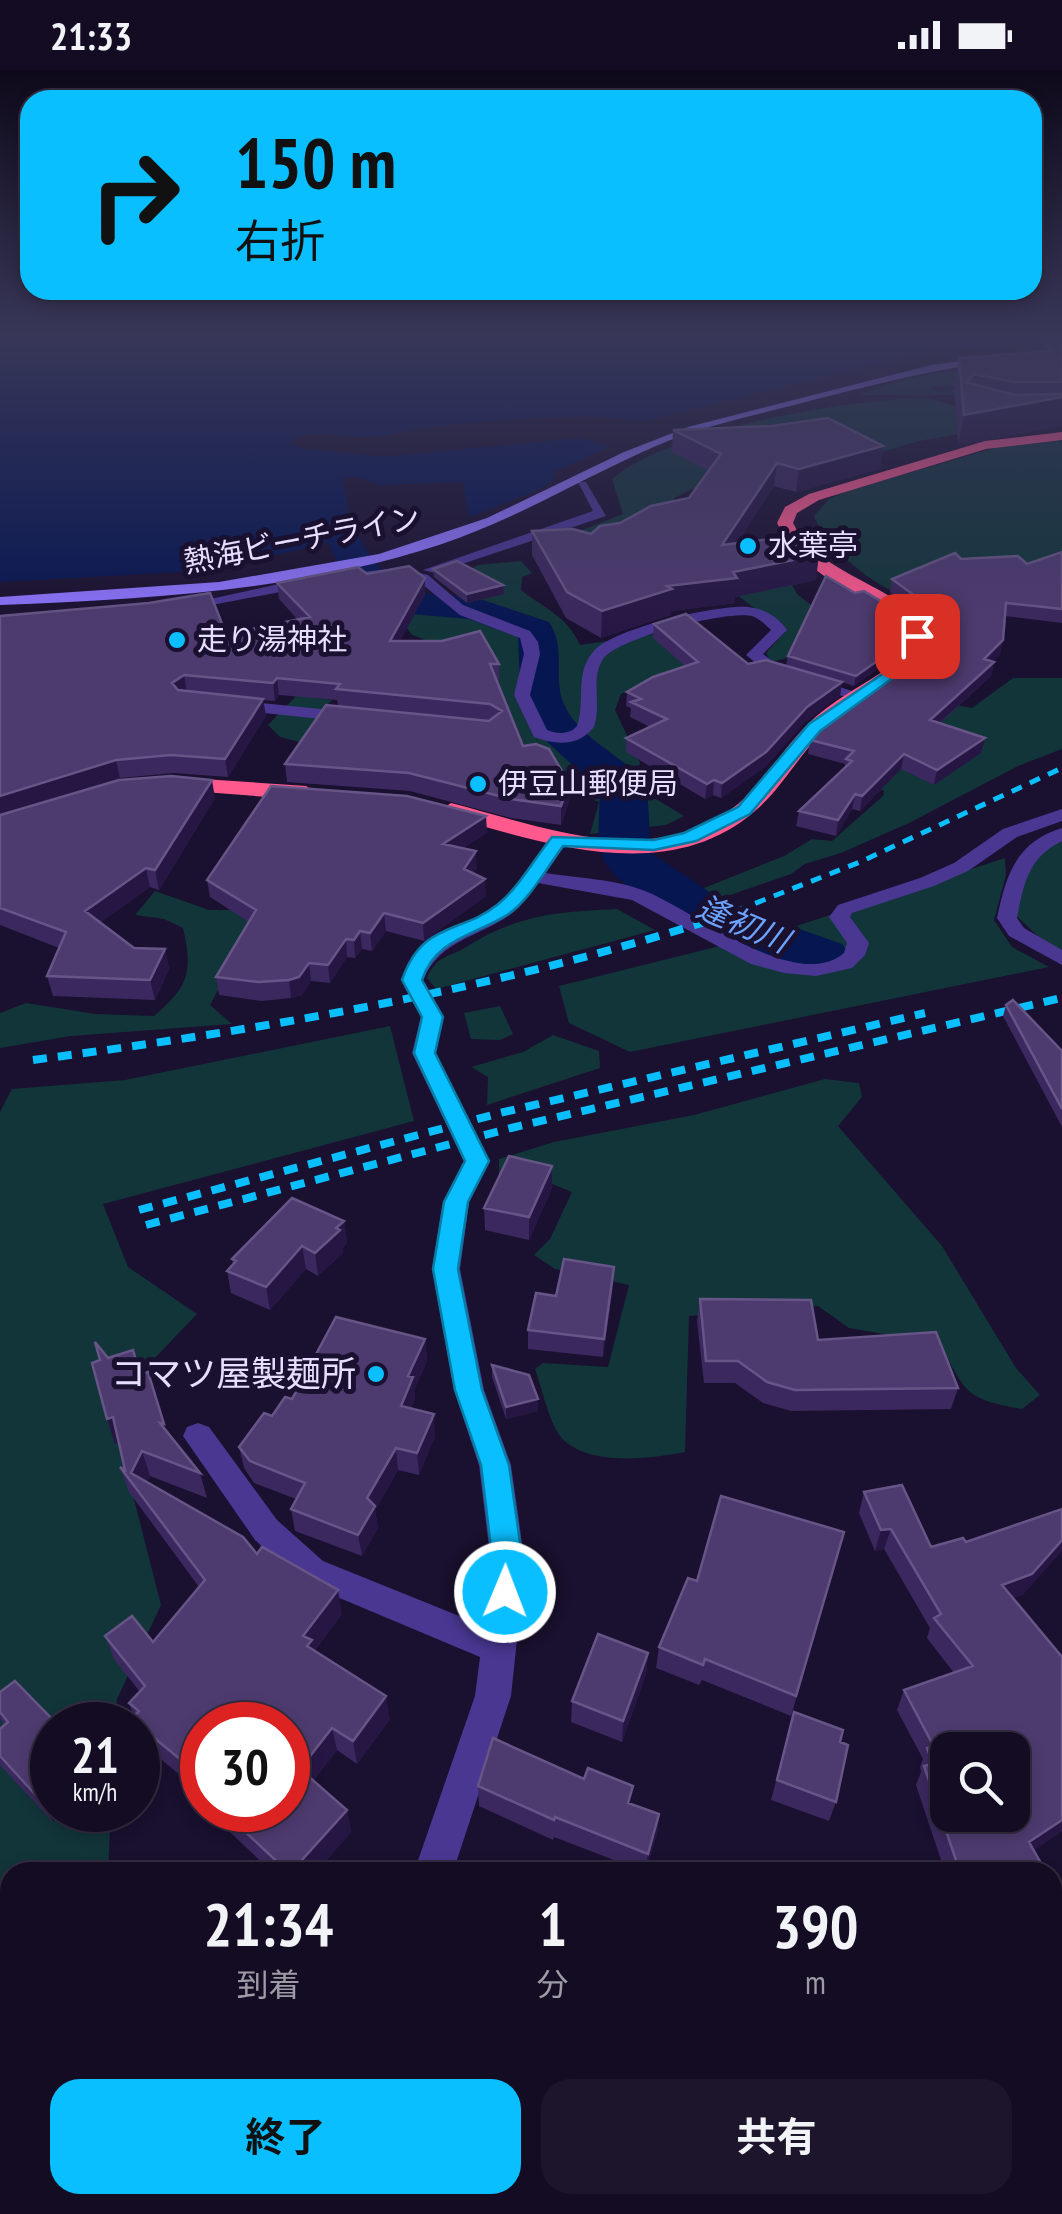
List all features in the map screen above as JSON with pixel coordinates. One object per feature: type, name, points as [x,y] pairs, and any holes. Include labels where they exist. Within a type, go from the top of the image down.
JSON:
[{"type":"highway","points":[[429,805],[567,843],[654,845],[703,832],[744,810],[814,728],[918,653],[914,625],[896,606],[834,575],[794,539],[785,517],[814,498],[985,446],[1062,436]]},
{"type":"highway","points":[[148,785],[334,795]]},
{"type":"street","name":"熱海ビーチライン","points":[[0,602],[191,592],[381,556],[469,530],[660,440],[689,432]]},
{"type":"street","points":[[167,609],[359,574],[416,575],[601,513],[582,485]]},
{"type":"street","points":[[416,575],[461,610],[529,636],[535,653],[522,695],[540,733],[547,736],[568,738],[582,732],[590,710],[590,669],[604,648],[732,612],[756,613],[776,625],[778,630],[754,655],[766,667],[858,696]]},
{"type":"street","points":[[0,618],[19,618]]},
{"type":"street","points":[[204,703],[362,718]]},
{"type":"street","points":[[530,876],[638,895],[769,963],[816,970],[848,962],[856,956],[858,943],[839,916],[845,910],[927,882],[961,867],[1010,833],[1062,815]]},
{"type":"street","points":[[1062,834],[1043,842],[1019,862],[1008,918],[1016,932],[1062,959]]},
{"type":"street","points":[[437,1862],[484,1728],[508,1564],[495,1465],[469,1390],[446,1269],[456,1202],[477,1161],[424,1053],[432,1017],[412,980],[418,960],[450,934],[504,909],[530,876],[567,843]]},
{"type":"street","points":[[198,1436],[266,1530],[312,1571],[498,1648]]},
{"type":"green space","points":[[714,432],[970,432],[875,454],[732,470],[674,498],[674,508],[624,546],[545,545],[623,514],[612,479],[675,445]]},
{"type":"green space","points":[[1062,441],[1062,562],[897,593],[848,561],[827,539],[814,516],[829,499],[847,491],[1012,443]]},
{"type":"green space","points":[[521,561],[532,573],[522,577],[521,590],[562,620],[580,645],[691,629],[722,656],[621,694],[615,710],[640,763],[633,785],[684,816],[666,825],[590,834],[599,802],[571,792],[561,777],[517,763],[437,644],[412,635],[402,622],[411,599],[541,640],[493,616],[462,591],[443,585],[478,565]]},
{"type":"green space","points":[[791,583],[797,594],[816,609],[800,655],[771,662],[766,653],[785,632],[736,594]]},
{"type":"green space","points":[[1013,678],[1062,678],[1062,749],[1018,766],[909,823],[805,864],[791,874],[704,904],[687,898],[687,892],[784,856],[812,839],[832,841],[883,796],[884,791],[867,783],[937,702],[972,708]]},
{"type":"green space","points":[[297,695],[332,700],[322,710],[311,745],[280,737],[268,725]]},
{"type":"green space","points":[[1062,841],[1062,958],[1013,913],[1018,891],[1034,861]]},
{"type":"green space","points":[[1005,858],[1006,875],[994,920],[1012,947],[1049,967],[630,1052],[569,1023],[559,986],[784,930]]},
{"type":"green space","points":[[155,891],[209,910],[254,910],[275,918],[232,964],[210,1005],[232,1024],[71,1036],[0,1048],[0,1013],[26,1003],[95,1014],[154,1016],[175,996],[187,967],[183,928],[164,919],[135,915]]},
{"type":"green space","points":[[617,909],[655,930],[436,989],[427,978],[439,961],[505,927],[558,914]]},
{"type":"green space","points":[[500,1006],[513,1034],[500,1040],[471,1039],[464,1013]]},
{"type":"green space","points":[[390,1026],[414,1121],[103,1204],[128,1267],[197,1314],[110,1405],[161,1605],[117,1702],[30,1702],[30,1832],[110,1832],[108,1862],[0,1862],[0,1112],[12,1089],[125,1080]]},
{"type":"green space","points":[[553,1035],[599,1051],[600,1068],[487,1105],[488,1077],[471,1067],[523,1052]]},
{"type":"green space","points":[[825,1079],[859,1083],[862,1097],[838,1126],[942,1246],[1016,1368],[1040,1395],[1022,1409],[989,1402],[962,1383],[940,1344],[849,1328],[818,1306],[689,1316],[685,1452],[614,1458],[579,1450],[565,1441],[552,1421],[535,1369],[543,1363],[608,1367],[629,1285],[555,1269],[534,1255],[550,1239],[572,1192],[525,1173],[499,1178],[499,1159],[554,1142],[694,1115]]},
{"type":"shaded area","points":[[0,432],[402,432],[372,437],[305,435],[290,444],[382,457],[578,438],[612,446],[554,472],[554,480],[536,491],[469,517],[463,482],[380,485],[357,477],[343,479],[352,537],[251,561],[180,572],[0,582]]},
{"type":"building","points":[[677,432],[856,432],[883,446],[799,469],[777,463],[722,545],[802,535],[818,548],[819,555],[733,572],[737,578],[667,586],[672,589],[602,611],[567,592],[532,531],[573,529],[591,534],[600,526],[620,523],[651,506],[689,498],[721,454]]},
{"type":"building","points":[[1062,552],[1062,609],[1006,603],[1003,640],[984,659],[994,662],[930,720],[985,738],[937,770],[904,754],[862,796],[855,794],[838,820],[799,811],[852,761],[846,759],[854,751],[810,740],[827,720],[933,639],[928,615],[915,596],[892,579],[955,553],[961,559],[1018,556],[1027,564]]},
{"type":"building","points":[[457,561],[503,585],[467,594],[433,569]]},
{"type":"building","points":[[409,566],[425,578],[390,641],[442,641],[480,631],[499,664],[490,664],[523,746],[536,744],[549,749],[569,783],[561,806],[511,799],[409,773],[285,764],[326,705],[489,721],[502,711],[490,704],[336,689],[340,684],[277,678],[273,683],[184,675],[172,683],[178,690],[263,699],[225,759],[171,755],[116,760],[0,796],[0,616],[149,603],[210,593],[226,634],[310,617],[277,583],[358,567],[367,574]]},
{"type":"building","points":[[826,576],[855,593],[864,591],[892,608],[905,628],[907,640],[856,676],[788,656]]},
{"type":"building","points":[[686,614],[748,664],[766,660],[842,682],[807,707],[766,752],[722,783],[714,780],[707,784],[626,738],[667,719],[631,702],[641,699],[627,692],[653,677],[698,662],[654,624]]},
{"type":"building","points":[[171,776],[212,780],[155,870],[146,868],[85,911],[134,948],[165,949],[150,980],[47,976],[66,932],[0,908],[0,815],[119,780]]},
{"type":"building","points":[[271,786],[407,796],[486,816],[443,844],[476,851],[464,869],[485,879],[423,923],[384,913],[370,933],[360,931],[354,940],[346,939],[328,965],[309,963],[299,977],[259,982],[216,977],[256,910],[207,880]]},
{"type":"building","points":[[1013,1000],[1062,1051],[1062,1109],[1006,1005]]},
{"type":"building","points":[[509,1156],[552,1166],[529,1217],[484,1208]]},
{"type":"building","points":[[292,1198],[344,1221],[336,1228],[340,1230],[315,1253],[302,1246],[266,1287],[227,1271],[236,1261],[232,1259]]},
{"type":"building","points":[[564,1259],[614,1267],[604,1339],[528,1330],[536,1293],[556,1296]]},
{"type":"building","points":[[700,1299],[811,1300],[818,1340],[936,1332],[958,1388],[795,1390],[767,1382],[738,1361],[706,1361]]},
{"type":"building","points":[[336,1317],[425,1339],[408,1376],[413,1377],[401,1406],[434,1414],[417,1453],[396,1448],[367,1498],[375,1506],[358,1535],[291,1509],[305,1483],[250,1461],[239,1447],[264,1413],[272,1416],[285,1397],[292,1399]]},
{"type":"building","points":[[95,1342],[108,1358],[133,1350],[140,1375],[148,1372],[164,1424],[160,1423],[200,1473],[142,1451],[131,1473],[243,1537],[257,1554],[262,1547],[338,1590],[303,1636],[312,1640],[307,1646],[386,1696],[353,1741],[332,1728],[310,1756],[310,1702],[180,1702],[180,1759],[160,1743],[160,1702],[130,1702],[145,1686],[105,1636],[132,1616],[153,1642],[205,1580],[120,1467],[125,1470],[113,1417],[107,1419],[92,1363],[100,1360]]},
{"type":"building","points":[[492,1365],[529,1375],[538,1399],[506,1407]]},
{"type":"building","points":[[902,1485],[931,1547],[963,1538],[966,1542],[1062,1509],[1062,1540],[1032,1574],[1002,1585],[1062,1657],[1062,1820],[1029,1842],[1040,1862],[957,1862],[946,1832],[1030,1832],[1030,1732],[930,1732],[930,1739],[904,1690],[973,1666],[934,1618],[941,1614],[891,1529],[881,1530],[864,1492]]},
{"type":"building","points":[[721,1496],[844,1532],[796,1696],[705,1659],[703,1665],[659,1647],[688,1578],[697,1581]]},
{"type":"building","points":[[598,1634],[648,1653],[623,1721],[572,1701]]},
{"type":"building","points":[[15,1681],[36,1702],[30,1702],[30,1789],[0,1756],[0,1729],[8,1722],[0,1712],[0,1692]]},
{"type":"building","points":[[794,1712],[843,1730],[840,1742],[848,1745],[836,1802],[777,1780]]},
{"type":"building","points":[[493,1738],[584,1779],[588,1768],[633,1786],[628,1803],[659,1814],[648,1854],[555,1817],[554,1820],[478,1786]]},
{"type":"building","points":[[310,1778],[347,1810],[300,1862],[277,1862],[245,1832],[310,1832]]},
{"type":"waterway","name":"逢初川","points":[[344,539],[350,554],[390,603],[474,608],[535,630],[542,705],[560,731],[623,786],[626,855],[632,863],[707,914],[822,956]]},
{"type":"railway","points":[[724,916],[860,862],[1062,768]]},
{"type":"railway","points":[[33,1060],[209,1035],[383,1004],[555,965],[724,916]]},
{"type":"railway","points":[[718,918],[724,916]]},
{"type":"railway","points":[[146,1225],[511,1128],[1061,998]]},
{"type":"railway","points":[[139,1210],[500,1113],[925,1013]]},
{"type":"place","name":"水葉亭","points":[[748,546]]},
{"type":"place","name":"走り湯神社","points":[[177,640]]},
{"type":"place","name":"伊豆山郵便局","points":[[478,784]]},
{"type":"place","name":"コマツ屋製麺所","points":[[376,1374]]},
{"type":"route","points":[[505,1592],[508,1564],[495,1465],[469,1390],[446,1269],[456,1202],[477,1161],[424,1053],[432,1017],[412,980],[418,960],[450,934],[504,909],[558,841],[654,845],[690,837],[744,810],[814,728],[908,664],[918,653],[917,636]]}]
